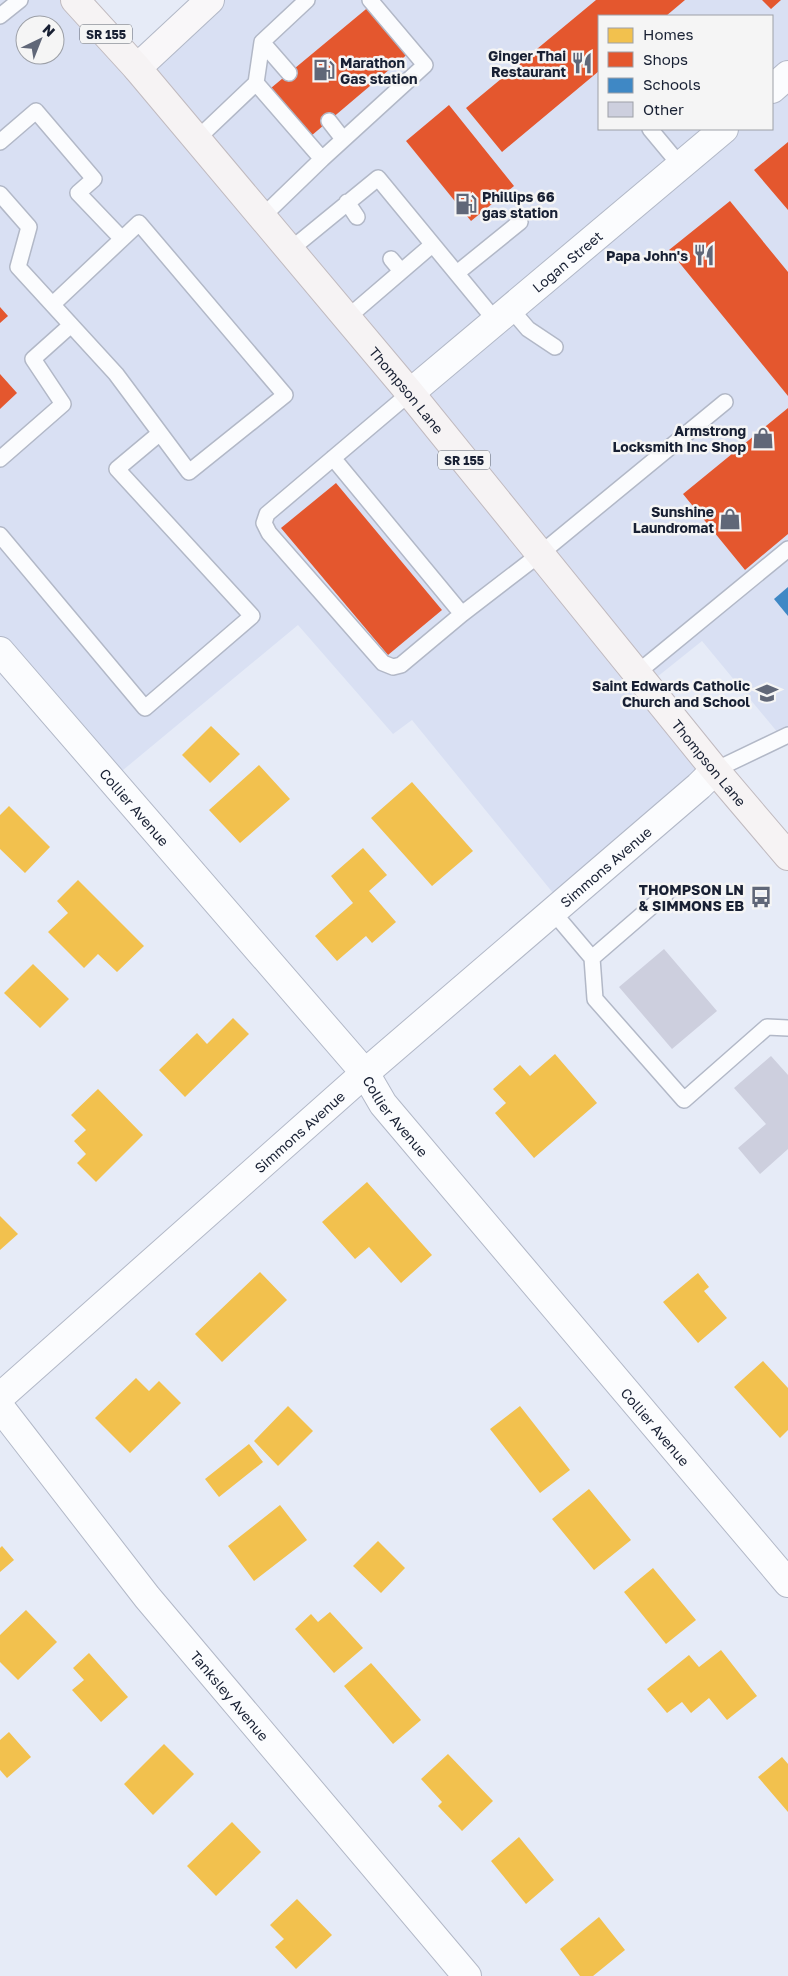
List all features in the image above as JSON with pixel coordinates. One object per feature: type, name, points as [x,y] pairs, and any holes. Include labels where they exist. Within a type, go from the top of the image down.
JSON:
[{"type":"main road","name":"Thompson Lane","points":[[74,0],[137,68],[410,393],[715,770],[788,856]]},
{"type":"main road","points":[[137,68],[210,0]]},
{"type":"street","points":[[773,87],[788,75]]},
{"type":"street","name":"Logan Street","points":[[410,393],[723,130]]},
{"type":"street","name":"Collier Avenue","points":[[0,651],[365,1074],[383,1104],[788,1583]]},
{"type":"street","name":"Simmons Avenue","points":[[0,1397],[365,1074],[699,786],[715,770]]},
{"type":"street","name":"Tanksley Avenue","points":[[0,1407],[147,1597],[467,1976]]},
{"type":"lane","points":[[0,16],[20,0]]},
{"type":"lane","points":[[197,140],[256,83],[262,42],[307,0]]},
{"type":"lane","points":[[262,217],[343,139],[425,65],[370,0]]},
{"type":"lane","points":[[262,42],[289,73]]},
{"type":"lane","points":[[256,83],[322,159]]},
{"type":"lane","points":[[0,142],[36,111],[94,179],[78,194],[122,240]]},
{"type":"lane","points":[[329,121],[343,139]]},
{"type":"lane","points":[[651,130],[680,165]]},
{"type":"lane","points":[[290,250],[378,178],[457,273],[502,314],[555,347]]},
{"type":"lane","points":[[0,194],[29,227],[18,267],[116,374],[189,472],[285,395],[140,223],[53,304]]},
{"type":"lane","points":[[347,202],[357,217]]},
{"type":"lane","points":[[457,273],[520,222]]},
{"type":"lane","points":[[347,318],[432,245]]},
{"type":"lane","points":[[391,259],[401,271]]},
{"type":"lane","points":[[0,459],[63,404],[33,360],[71,325]]},
{"type":"lane","points":[[410,393],[267,514],[264,523],[269,533],[383,663],[393,667],[401,665],[725,402]]},
{"type":"lane","points":[[0,534],[144,708],[252,616],[117,469],[160,433]]},
{"type":"lane","points":[[333,458],[462,614]]},
{"type":"lane","points":[[636,673],[788,549]]},
{"type":"lane","points":[[715,770],[788,735]]},
{"type":"lane","points":[[592,958],[666,894]]},
{"type":"lane","points":[[553,912],[592,958],[595,998],[684,1100],[767,1027],[788,1028]]},
{"type":"shaded area","points":[[0,0],[75,0],[137,68],[210,0],[788,0],[788,745],[702,641],[647,685],[715,770],[562,904],[412,720],[393,734],[298,625],[111,780],[0,651]]},
{"type":"building: Homes","points":[[211,726],[240,754],[210,783],[182,755]]},
{"type":"building: Homes","points":[[259,765],[290,799],[240,843],[209,810]]},
{"type":"building: Homes","points":[[412,782],[473,851],[432,886],[371,818]]},
{"type":"building: Homes","points":[[9,806],[50,847],[25,873],[0,849],[0,815]]},
{"type":"building: Homes","points":[[363,848],[387,875],[369,891],[396,922],[372,943],[366,936],[337,961],[315,936],[353,903],[331,876]]},
{"type":"building: Homes","points":[[78,880],[144,946],[117,972],[98,954],[84,968],[48,932],[68,913],[57,901]]},
{"type":"building: Homes","points":[[33,964],[69,999],[40,1028],[4,993]]},
{"type":"building: Homes","points":[[233,1018],[249,1034],[185,1097],[159,1070],[197,1033],[207,1044]]},
{"type":"building: Homes","points":[[555,1054],[597,1103],[534,1158],[495,1113],[506,1103],[493,1089],[520,1065],[530,1076]]},
{"type":"building: Homes","points":[[98,1089],[143,1135],[96,1182],[77,1163],[86,1154],[74,1141],[86,1130],[71,1115]]},
{"type":"building: Homes","points":[[367,1182],[432,1255],[401,1283],[369,1247],[355,1259],[322,1222]]},
{"type":"building: Homes","points":[[0,1216],[18,1234],[0,1250]]},
{"type":"building: Homes","points":[[260,1272],[287,1300],[222,1362],[195,1334]]},
{"type":"building: Homes","points":[[698,1273],[709,1287],[704,1291],[727,1318],[698,1343],[663,1302]]},
{"type":"building: Homes","points":[[763,1361],[788,1388],[788,1430],[780,1438],[734,1387]]},
{"type":"building: Homes","points":[[136,1378],[149,1391],[159,1381],[181,1403],[130,1453],[95,1418]]},
{"type":"building: Homes","points":[[288,1406],[313,1431],[278,1466],[254,1441]]},
{"type":"building: Homes","points":[[520,1406],[570,1470],[540,1493],[490,1429]]},
{"type":"building: Homes","points":[[249,1444],[263,1462],[219,1497],[205,1479]]},
{"type":"building: Homes","points":[[589,1489],[631,1540],[594,1570],[552,1519]]},
{"type":"building: Homes","points":[[280,1505],[307,1540],[254,1581],[228,1546]]},
{"type":"building: Homes","points":[[378,1541],[405,1568],[381,1593],[353,1566]]},
{"type":"building: Homes","points":[[2,1546],[14,1560],[0,1572],[0,1548]]},
{"type":"building: Homes","points":[[653,1568],[696,1620],[666,1644],[624,1592]]},
{"type":"building: Homes","points":[[26,1610],[57,1642],[18,1680],[0,1662],[0,1635]]},
{"type":"building: Homes","points":[[330,1612],[363,1648],[334,1673],[295,1629],[311,1614],[318,1622]]},
{"type":"building: Homes","points":[[721,1650],[757,1696],[727,1720],[709,1698],[691,1713],[682,1702],[667,1713],[647,1689],[689,1655],[699,1667]]},
{"type":"building: Homes","points":[[89,1653],[128,1697],[101,1722],[72,1690],[84,1680],[73,1668]]},
{"type":"building: Homes","points":[[371,1663],[421,1720],[393,1744],[344,1686]]},
{"type":"building: Homes","points":[[9,1732],[31,1757],[7,1778],[0,1770],[0,1740]]},
{"type":"building: Homes","points":[[164,1744],[194,1774],[153,1815],[124,1784]]},
{"type":"building: Homes","points":[[448,1754],[493,1801],[462,1831],[438,1806],[442,1802],[421,1779]]},
{"type":"building: Homes","points":[[782,1757],[788,1764],[788,1812],[758,1777]]},
{"type":"building: Homes","points":[[232,1822],[261,1852],[216,1896],[187,1866]]},
{"type":"building: Homes","points":[[519,1837],[554,1880],[526,1904],[491,1861]]},
{"type":"building: Homes","points":[[297,1899],[332,1935],[296,1969],[275,1947],[284,1939],[270,1925]]},
{"type":"building: Homes","points":[[599,1917],[625,1950],[593,1976],[580,1976],[560,1949]]},
{"type":"building: Shops","points":[[596,0],[685,0],[667,15],[598,15],[598,72],[502,152],[466,108]]},
{"type":"building: Shops","points":[[762,0],[781,0],[771,9]]},
{"type":"building: Shops","points":[[371,5],[410,52],[311,136],[271,88]]},
{"type":"building: Shops","points":[[449,105],[514,186],[471,221],[406,141]]},
{"type":"building: Shops","points":[[788,142],[788,210],[754,170]]},
{"type":"building: Shops","points":[[730,201],[788,272],[788,396],[669,250]]},
{"type":"building: Shops","points":[[0,307],[8,316],[0,323]]},
{"type":"building: Shops","points":[[0,374],[17,393],[0,409]]},
{"type":"building: Shops","points":[[788,408],[788,534],[745,570],[683,494]]},
{"type":"building: Shops","points":[[336,483],[442,610],[388,655],[281,528]]},
{"type":"building: Schools","points":[[788,587],[788,616],[774,599]]},
{"type":"building: Other","points":[[664,949],[717,1011],[672,1049],[619,987]]},
{"type":"building: Other","points":[[771,1056],[788,1075],[788,1149],[760,1174],[738,1148],[766,1124],[734,1088]]},
{"type":"place","name":"Ginger Thai Restaurant","points":[[582,63]]},
{"type":"place","name":"Marathon Gas station","points":[[324,70]]},
{"type":"place","name":"Phillips 66 gas station","points":[[466,204]]},
{"type":"place","name":"Papa John's","points":[[704,255]]},
{"type":"place","name":"Armstrong Locksmith Inc Shop","points":[[763,438]]},
{"type":"place","name":"Sunshine Laundromat","points":[[730,519]]},
{"type":"place","name":"Saint Edwards Catholic Church and School","points":[[767,693]]},
{"type":"place","name":"THOMPSON LN & SIMMONS EB","points":[[761,897]]}]
